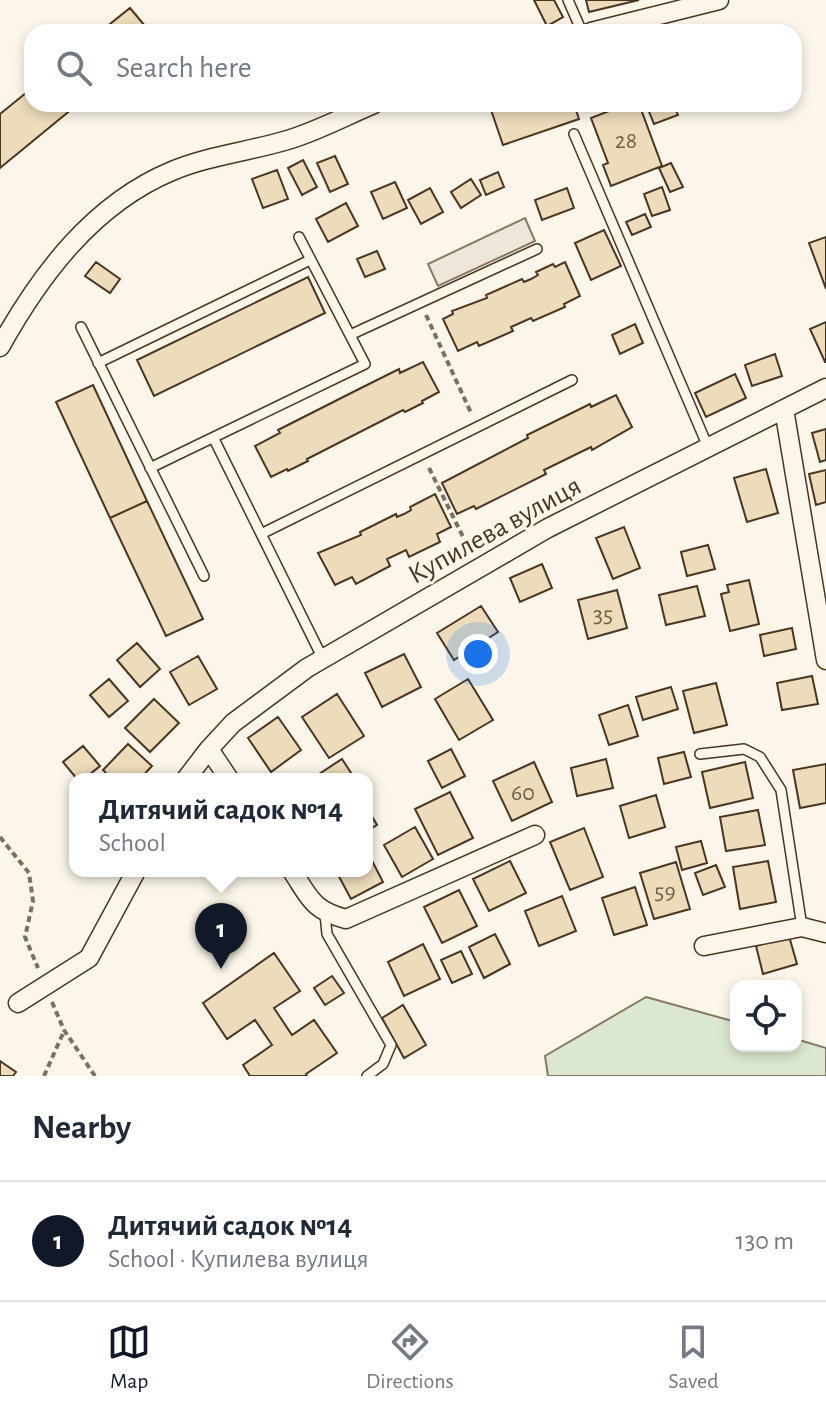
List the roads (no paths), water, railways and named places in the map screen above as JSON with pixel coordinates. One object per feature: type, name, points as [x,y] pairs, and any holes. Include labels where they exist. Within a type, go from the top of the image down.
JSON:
[{"type":"street","points":[[623,24],[719,0]]},
{"type":"street","points":[[0,347],[53,263],[87,228],[127,197],[168,172],[204,158],[286,141],[355,112]]},
{"type":"street","name":"Купилева вулиця","points":[[191,773],[233,723],[323,659],[548,528],[826,388]]},
{"type":"street","points":[[784,409],[821,612],[826,660]]},
{"type":"street","points":[[209,749],[225,773]]},
{"type":"street","points":[[296,877],[325,914],[346,919],[535,835]]},
{"type":"street","points":[[18,1003],[89,958],[133,877]]},
{"type":"street","points":[[704,946],[802,927],[826,933]]},
{"type":"lane","points":[[568,0],[578,24]]},
{"type":"lane","points":[[574,134],[708,447]]},
{"type":"lane","points":[[150,468],[365,364],[299,237]]},
{"type":"lane","points":[[350,335],[537,249]]},
{"type":"lane","points":[[98,363],[310,260]]},
{"type":"lane","points":[[81,327],[204,576]]},
{"type":"lane","points":[[261,534],[572,380]]},
{"type":"lane","points":[[214,439],[323,659]]},
{"type":"lane","points":[[700,754],[744,749],[760,757],[781,790],[802,927]]},
{"type":"lane","points":[[325,914],[327,934],[391,1045],[383,1064],[367,1076]]},
{"type":"place","name":"Дитячий садок №14","points":[[221,969]]}]
